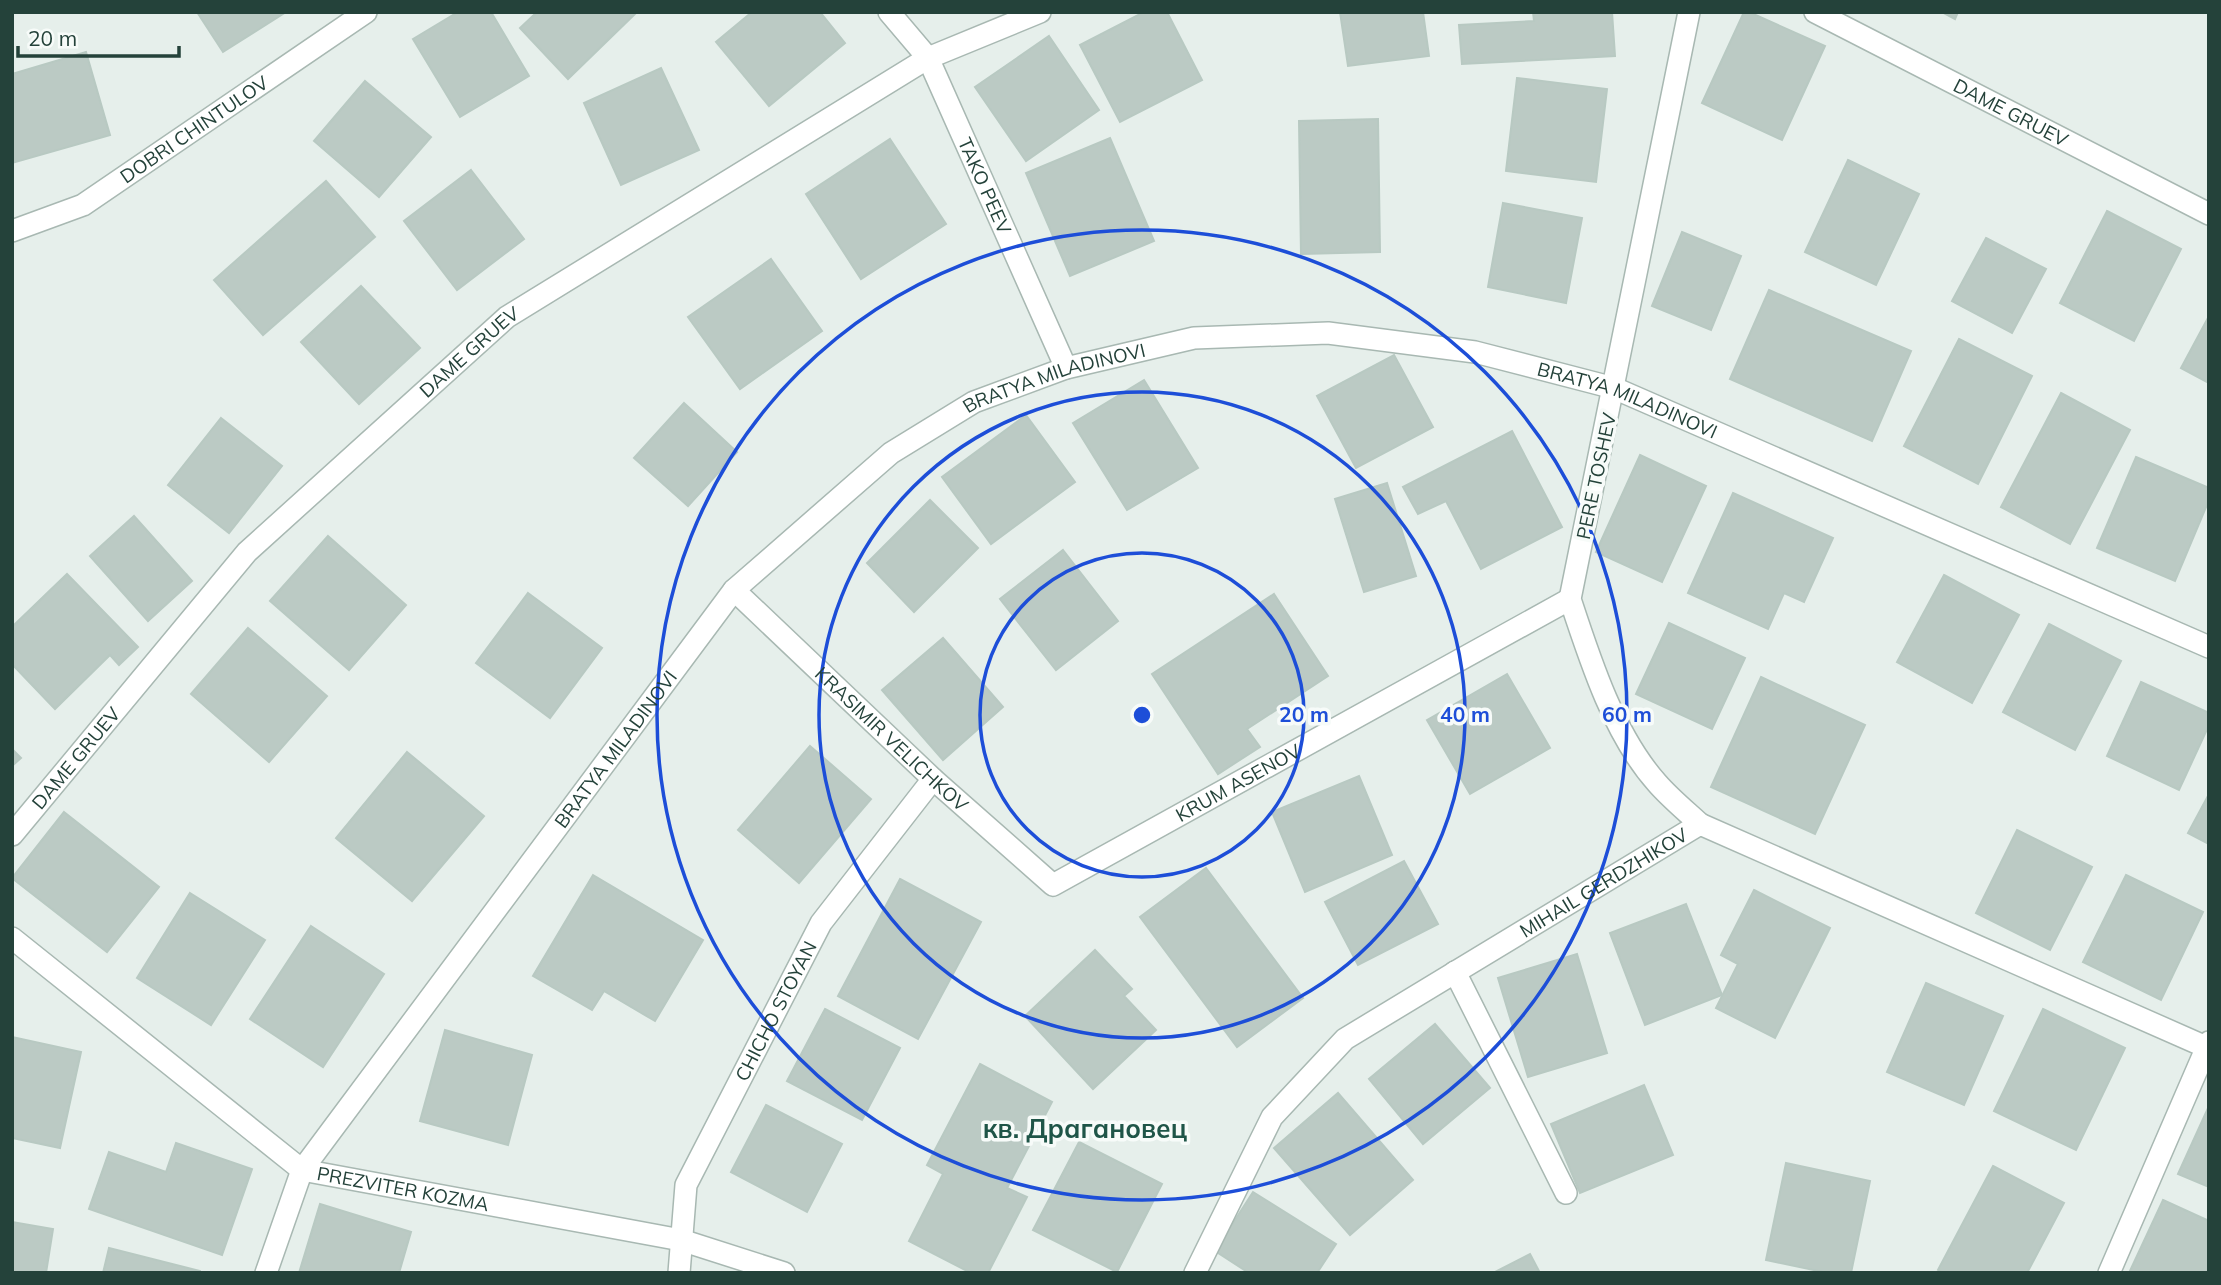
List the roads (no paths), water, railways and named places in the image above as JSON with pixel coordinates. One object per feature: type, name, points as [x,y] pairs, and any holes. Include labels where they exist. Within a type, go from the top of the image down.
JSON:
[{"type":"street","name":"DOBRI CHINTULOV","points":[[12,231],[83,205],[366,12]]},
{"type":"street","name":"TAKO PEEV","points":[[889,12],[928,58],[1066,368]]},
{"type":"street","name":"DAME GRUEV","points":[[12,835],[247,552],[507,317],[928,58],[1040,12]]},
{"type":"street","name":"PERE TOSHEV","points":[[1570,599],[1689,12]]},
{"type":"street","name":"DAME GRUEV","points":[[1815,12],[2209,214]]},
{"type":"street","name":"BRATYA MILADINOVI","points":[[267,1273],[302,1170],[734,590],[891,453],[974,402],[1066,368],[1194,338],[1328,333],[1475,352],[1614,388],[2209,647]]},
{"type":"street","name":"KRASIMIR VELICHKOV","points":[[734,590],[933,779],[1053,885]]},
{"type":"street","points":[[1570,599],[1592,664],[1622,731],[1656,782],[1700,824]]},
{"type":"street","name":"KRUM ASENOV","points":[[1053,885],[1570,599]]},
{"type":"street","name":"CHICHO STOYAN","points":[[679,1273],[686,1185],[821,923],[933,779]]},
{"type":"street","name":"MIHAIL GERDZHIKOV","points":[[1195,1273],[1272,1117],[1345,1039],[1700,824],[2207,1044]]},
{"type":"street","name":"PREZVITER KOZMA","points":[[12,938],[302,1170],[681,1240],[784,1273]]},
{"type":"street","points":[[1455,972],[1566,1193]]},
{"type":"street","points":[[2109,1273],[2207,1044]]},
{"type":"district","name":"кв. Драгановец","points":[[1085,1129]]}]
